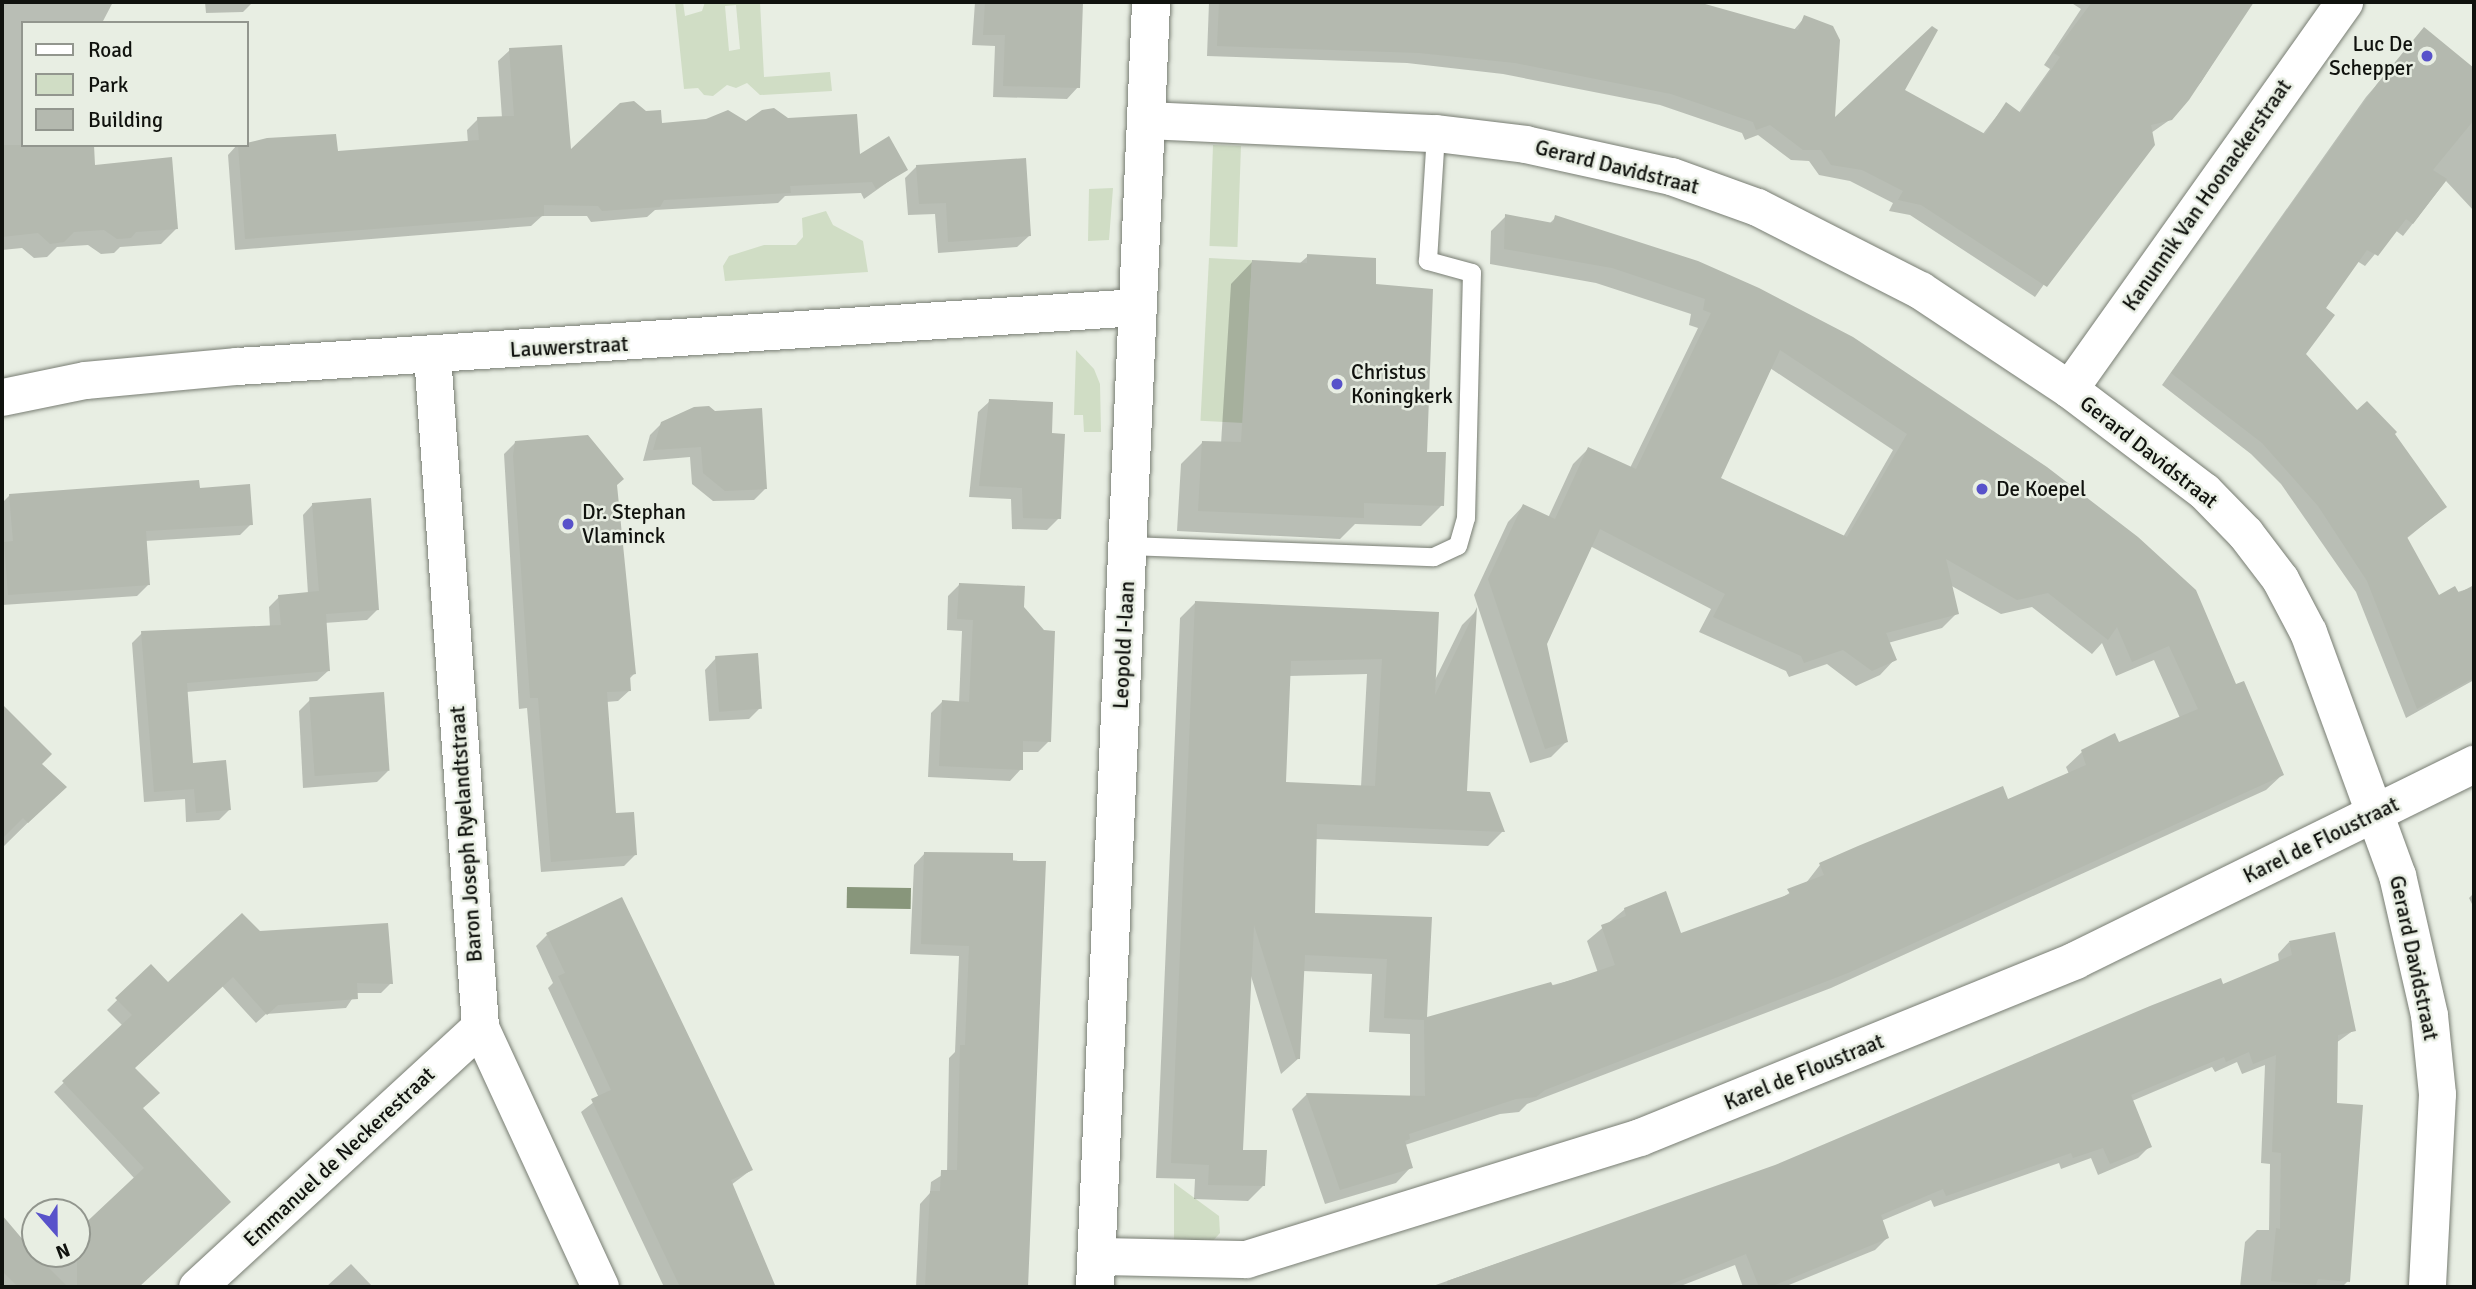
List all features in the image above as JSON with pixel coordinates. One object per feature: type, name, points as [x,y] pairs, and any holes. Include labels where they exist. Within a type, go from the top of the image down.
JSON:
[{"type":"street","name":"Leopold I-laan","points":[[1096,1272],[1151,2]]},
{"type":"street","name":"Kanunnik Van Hoonackerstraat","points":[[2069,389],[2344,2]]},
{"type":"street","name":"Gerard Davidstraat","points":[[1146,120],[1436,133],[1605,159],[1757,207],[1920,290],[2069,389],[2204,491],[2245,533],[2280,579],[2308,632],[2377,814],[2409,918],[2430,1015],[2437,1143],[2427,1287]]},
{"type":"street","name":"Lauwerstraat","points":[[2,397],[85,380],[1138,307]]},
{"type":"street","name":"Baron Joseph Ryelandtstraat","points":[[432,355],[480,1027],[600,1287]]},
{"type":"street","name":"Karel de Floustraat","points":[[1096,1272],[1246,1259],[1640,1137],[2076,960],[2474,764]]},
{"type":"street","name":"Emmanuel de Neckerestraat","points":[[197,1287],[480,1027]]},
{"type":"lane","points":[[1128,546],[1434,557],[1458,546],[1465,519],[1472,273],[1428,261],[1436,133]]},
{"type":"green space","points":[[675,2],[683,2],[685,16],[702,11],[705,2],[760,2],[764,77],[830,72],[832,91],[760,95],[747,83],[736,88],[727,85],[713,96],[704,95],[698,88],[684,89]],"holes":[[[736,5],[740,49],[729,51],[725,6]]]},
{"type":"green space","points":[[1213,145],[1241,146],[1237,247],[1209,246]]},
{"type":"green space","points":[[1113,188],[1109,240],[1088,241],[1089,189]]},
{"type":"green space","points":[[826,211],[833,225],[863,241],[868,272],[725,281],[723,266],[729,256],[764,245],[796,245],[803,237],[802,218]]},
{"type":"green space","points":[[1209,258],[1252,260],[1243,423],[1200,421]]},
{"type":"green space","points":[[1076,350],[1094,369],[1100,384],[1101,432],[1084,432],[1083,415],[1074,415]]},
{"type":"green space","points":[[1174,1183],[1219,1216],[1220,1233],[1211,1243],[1174,1242]]},
{"type":"shaded area","points":[[847,887],[911,888],[911,909],[847,908]]},
{"type":"building","points":[[985,2],[1083,2],[1080,88],[1003,86],[1005,35],[983,35]]},
{"type":"building","points":[[1219,2],[1698,2],[1798,30],[1804,15],[1833,26],[1840,40],[1835,117],[1932,26],[1938,30],[1905,90],[1985,134],[2006,102],[2021,113],[2060,57],[2054,53],[2092,2],[2254,2],[2189,100],[2172,120],[2151,125],[2155,145],[2047,287],[1921,205],[1898,200],[1903,191],[1862,170],[1831,165],[1821,150],[1803,150],[1770,125],[1756,130],[1753,122],[1671,94],[1515,63],[1419,53],[1217,46]]},
{"type":"building","points":[[2424,27],[2474,68],[2474,120],[2433,170],[2447,179],[2413,224],[2406,219],[2378,256],[2367,250],[2326,308],[2335,315],[2306,354],[2357,410],[2367,401],[2397,432],[2395,434],[2447,507],[2407,537],[2439,595],[2455,586],[2459,593],[2474,585],[2474,678],[2417,709],[2367,581],[2318,506],[2262,443],[2171,373],[2377,84]]},
{"type":"building","points":[[562,45],[571,149],[620,103],[634,101],[646,111],[661,110],[662,123],[706,119],[728,110],[746,121],[762,110],[774,108],[788,118],[857,114],[860,154],[889,136],[908,170],[876,189],[872,182],[790,186],[791,193],[664,200],[660,207],[602,211],[598,206],[544,205],[544,216],[245,239],[238,147],[248,147],[248,143],[267,138],[336,134],[338,151],[479,140],[477,117],[514,116],[509,48]]},
{"type":"building","points":[[2,145],[94,147],[95,165],[172,157],[178,229],[136,232],[131,238],[117,239],[104,230],[74,232],[64,242],[50,244],[38,233],[2,237]]},
{"type":"building","points":[[1026,158],[1031,236],[948,242],[946,203],[919,204],[916,165]]},
{"type":"building","points":[[1505,214],[1553,223],[1555,215],[1698,261],[1759,288],[1853,337],[2047,467],[2138,537],[2196,590],[2236,684],[2244,681],[2284,775],[1848,973],[1545,1090],[1536,1097],[1516,1099],[1409,1134],[1410,1139],[1405,1141],[1413,1168],[1340,1190],[1306,1093],[1425,1096],[1424,1020],[1384,1018],[1387,959],[1305,955],[1300,1059],[1296,1059],[1254,925],[1243,1150],[1267,1150],[1265,1186],[1208,1185],[1209,1165],[1171,1163],[1195,601],[1439,612],[1435,695],[1477,607],[1467,791],[1490,792],[1505,832],[1317,824],[1315,913],[1432,917],[1427,1017],[1551,982],[1553,986],[1615,965],[1601,925],[1626,916],[1624,908],[1666,891],[1681,933],[1790,894],[1787,889],[1824,875],[1819,863],[1858,846],[2003,786],[2008,799],[2086,765],[2081,750],[2115,733],[2119,742],[2198,709],[2169,646],[2132,662],[2117,627],[2108,640],[2048,593],[2017,600],[1946,559],[1959,614],[1886,633],[1897,660],[1872,671],[1843,650],[1804,663],[1801,656],[1713,617],[1725,594],[1600,529],[1547,644],[1568,742],[1545,749],[1488,579],[1523,504],[1555,519],[1588,447],[1636,469],[1711,313],[1703,310],[1705,299],[1612,268],[1504,249]],"holes":[[[1780,350],[1907,434],[1847,537],[1721,478]],[[1382,659],[1375,786],[1286,782],[1291,661]]]},
{"type":"building","name":"Christus Koningkerk","points":[[1307,254],[1376,258],[1376,284],[1433,289],[1427,452],[1446,452],[1444,506],[1364,503],[1364,518],[1198,511],[1202,441],[1241,442],[1252,260],[1307,263]]},
{"type":"building","points":[[989,399],[1053,402],[1052,433],[1065,434],[1061,519],[1023,518],[1022,488],[979,486]]},
{"type":"building","points":[[709,406],[715,411],[762,408],[767,489],[725,491],[703,473],[701,447],[653,450],[661,422],[694,407]]},
{"type":"building","points":[[588,435],[624,479],[617,485],[636,674],[630,675],[631,691],[607,692],[616,813],[634,812],[637,855],[551,862],[538,698],[530,698],[513,456],[515,441]]},
{"type":"building","points":[[199,480],[200,488],[250,484],[253,525],[146,531],[150,585],[8,595],[4,542],[13,541],[9,494]]},
{"type":"building","points":[[371,498],[379,610],[326,614],[330,671],[187,683],[193,763],[226,760],[231,810],[196,813],[194,789],[154,792],[141,631],[281,625],[278,595],[319,591],[312,503]]},
{"type":"building","points":[[959,583],[1025,586],[1024,607],[1044,630],[1055,631],[1051,742],[1023,741],[1023,770],[939,766],[942,700],[969,702],[973,620],[957,619]]},
{"type":"building","points":[[758,653],[762,709],[719,712],[715,656]]},
{"type":"building","points":[[384,692],[390,771],[315,776],[309,697]]},
{"type":"building","points":[[2,704],[52,754],[42,764],[67,787],[28,823],[23,818],[2,839]]},
{"type":"building","points":[[924,852],[1013,853],[1013,861],[1046,861],[1028,1287],[925,1287],[930,1191],[940,1191],[941,1170],[957,1170],[960,1045],[965,1045],[969,946],[921,944]]},
{"type":"building","points":[[622,897],[753,1170],[731,1180],[775,1285],[771,1287],[680,1287],[591,1099],[611,1090],[558,976],[565,973],[546,933]]},
{"type":"building","points":[[242,913],[260,931],[388,923],[393,984],[357,983],[358,999],[278,1005],[267,1015],[233,977],[135,1068],[160,1093],[143,1108],[231,1202],[139,1287],[77,1287],[77,1268],[91,1268],[91,1218],[144,1168],[62,1081],[132,1015],[115,998],[151,964],[168,982]]},
{"type":"building","points":[[2335,932],[2356,1031],[2338,1035],[2337,1103],[2363,1105],[2350,1282],[2318,1279],[2316,1285],[2271,1281],[2276,1228],[2280,1229],[2281,1153],[2272,1152],[2276,1055],[2253,1064],[2249,1052],[2226,1062],[2224,1057],[2131,1095],[2152,1147],[2110,1164],[2103,1148],[2073,1158],[2071,1153],[1946,1196],[1943,1189],[1881,1215],[1889,1238],[1770,1287],[1759,1287],[1746,1254],[1664,1287],[1448,1287],[1447,1281],[1775,1165],[2221,978],[2223,984],[2292,955],[2289,941]]},
{"type":"building","points":[[2,1215],[21,1237],[21,1268],[49,1268],[68,1287],[18,1287],[2,1271]]},
{"type":"place","name":"Luc De Schepper","points":[[2427,56]]},
{"type":"place","name":"Christus Koningkerk","points":[[1337,384]]},
{"type":"place","name":"De Koepel","points":[[1982,489]]},
{"type":"place","name":"Dr. Stephan Vlaminck","points":[[568,524]]}]
